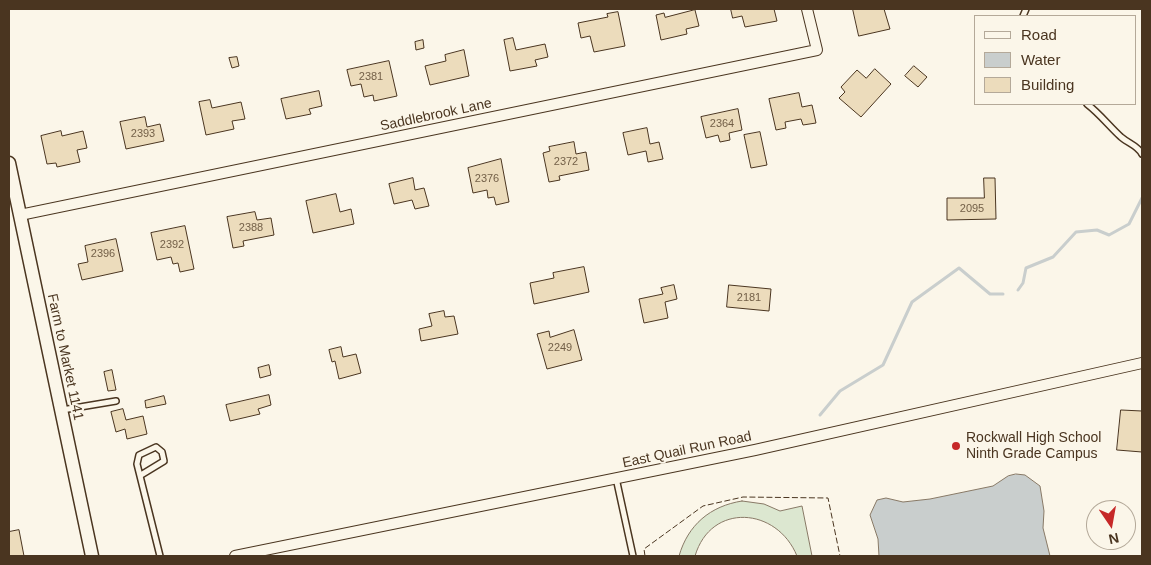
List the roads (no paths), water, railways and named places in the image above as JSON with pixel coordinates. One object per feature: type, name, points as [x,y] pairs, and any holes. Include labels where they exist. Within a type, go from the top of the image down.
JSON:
[{"type":"street","name":"Saddlebrook Lane","points":[[20,215],[816,50],[807,9]]},
{"type":"street","name":"Farm to Market 1141","points":[[9,163],[92,556]]},
{"type":"street","name":"East Quail Run Road","points":[[235,556],[819,436],[1142,363]]},
{"type":"lane","points":[[1088,105],[1106,119],[1123,139],[1137,146],[1142,154]]},
{"type":"lane","points":[[61,410],[116,402]]},
{"type":"lane","points":[[140,475],[164,461],[162,452],[156,447],[148,449],[139,455],[137,464],[143,496],[160,556]]},
{"type":"lane","points":[[616,478],[633,556]]},
{"type":"water","points":[[1016,474],[1025,475],[1040,486],[1044,511],[1043,528],[1050,556],[879,556],[878,539],[870,515],[877,500],[886,498],[903,502],[930,499],[993,486],[1008,476]]},
{"type":"waterway","points":[[1018,290],[1023,283],[1026,268],[1053,257],[1076,232],[1097,230],[1109,235],[1129,224],[1142,198]]},
{"type":"waterway","points":[[820,415],[840,391],[883,365],[912,302],[959,268],[990,294],[1003,294]]},
{"type":"place","name":"Rockwall High School Ninth Grade Campus","points":[[956,446]]}]
